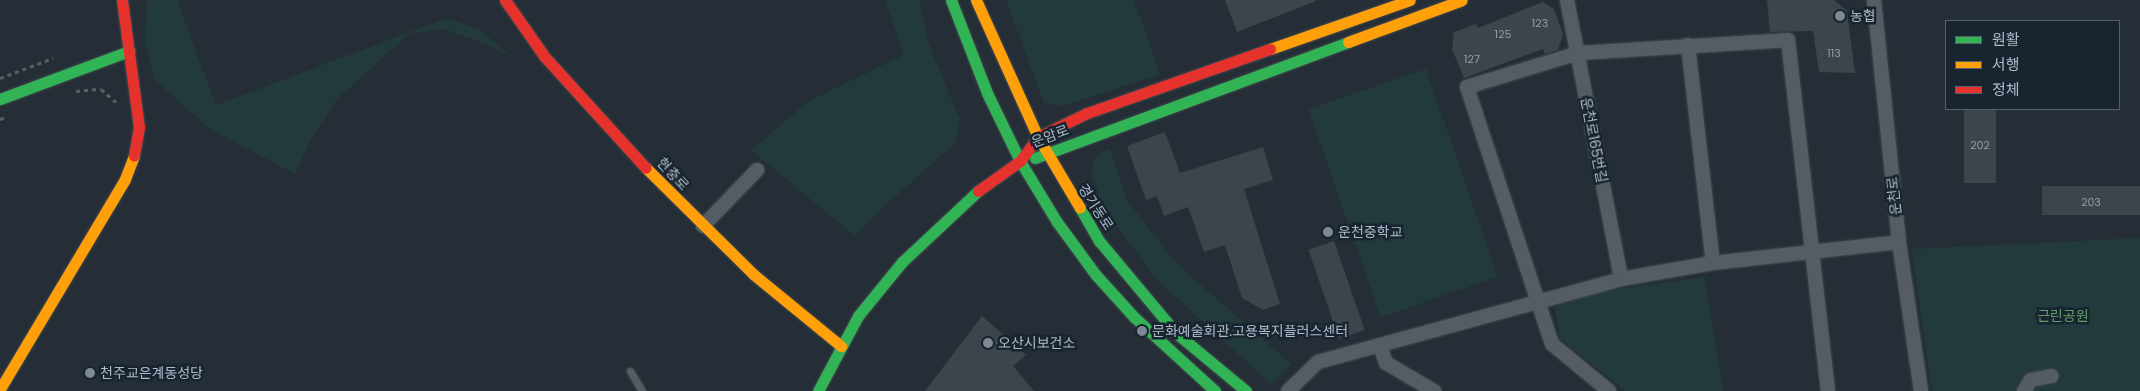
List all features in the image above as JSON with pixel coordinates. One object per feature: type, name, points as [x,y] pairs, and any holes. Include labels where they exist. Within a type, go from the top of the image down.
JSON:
[{"type":"street","points":[[0,389],[124,179],[134,154],[139,127],[122,0]]},
{"type":"street","name":"현충로","points":[[505,0],[544,56],[667,191],[753,274],[841,346]]},
{"type":"street","points":[[951,0],[987,93],[1020,161],[1057,222],[1096,275],[1134,318],[1215,391]]},
{"type":"street","name":"경기동로","points":[[976,0],[1038,137],[1100,242],[1138,290],[1176,333],[1246,391]]},
{"type":"street","name":"운암로","points":[[1020,161],[1038,137],[1087,113],[1410,0]]},
{"type":"street","name":"운암로","points":[[1020,161],[1048,156],[1087,137],[1462,0]]},
{"type":"street","name":"운천로165번길","points":[[1567,0],[1621,279]]},
{"type":"street","name":"운천로","points":[[1874,0],[1899,242],[1921,391]]},
{"type":"street","points":[[1609,391],[1552,344],[1536,301],[1467,87],[1578,53],[1788,40],[1814,252],[1828,391]]},
{"type":"street","points":[[1688,45],[1714,263]]},
{"type":"street","points":[[0,99],[129,51]]},
{"type":"street","points":[[818,391],[858,316],[902,262],[981,188],[1020,161]]},
{"type":"street","points":[[703,226],[757,170]]},
{"type":"street","points":[[1288,391],[1318,362],[1621,279],[1714,263],[1899,242]]},
{"type":"street","points":[[1380,345],[1386,363],[1434,391]]},
{"type":"street","points":[[2024,391],[2031,380],[2052,376]]},
{"type":"lane","points":[[630,372],[642,391]]},
{"type":"path","points":[[0,78],[63,55]]},
{"type":"path","points":[[70,94],[89,88],[101,89],[120,110]]},
{"type":"path","points":[[0,119],[9,116]]},
{"type":"green space","points":[[147,0],[177,0],[216,105],[447,18],[479,29],[513,58],[487,44],[444,29],[410,33],[337,99],[311,139],[295,174],[210,129],[155,80],[145,43]]},
{"type":"green space","points":[[885,0],[919,0],[929,44],[960,120],[956,142],[879,211],[855,236],[751,150],[809,101],[904,55]]},
{"type":"green space","points":[[1006,0],[1134,0],[1160,74],[1062,106],[1044,103]]},
{"type":"green space","points":[[1426,69],[1498,277],[1380,317],[1309,109]]},
{"type":"green space","points":[[1110,148],[1126,199],[1177,264],[1291,364],[1271,384],[1156,279],[1102,205],[1091,171],[1097,154]]},
{"type":"green space","name":"근린공원","points":[[2140,238],[2140,391],[1932,391],[1912,249]]},
{"type":"green space","points":[[1704,277],[1724,391],[1626,391],[1560,339],[1555,308],[1565,297]]},
{"type":"building","points":[[1225,0],[1315,0],[1316,1],[1237,32]]},
{"type":"building","points":[[1767,0],[1834,0],[1847,11],[1855,73],[1819,72],[1813,31],[1770,32]]},
{"type":"building","points":[[1543,2],[1554,9],[1563,34],[1558,50],[1545,54],[1543,49],[1464,78],[1452,49],[1454,32],[1476,24],[1478,28]]},
{"type":"building","points":[[1964,110],[1996,110],[1996,183],[1964,183]]},
{"type":"building","points":[[1165,132],[1180,173],[1263,147],[1273,180],[1244,189],[1280,304],[1263,310],[1242,298],[1225,245],[1204,252],[1188,207],[1164,216],[1157,196],[1146,200],[1127,146]]},
{"type":"building","points":[[2042,186],[2140,186],[2140,215],[2042,215]]},
{"type":"building","points":[[1334,241],[1365,330],[1339,339],[1308,250]]},
{"type":"building","name":"오산시보건소","points":[[982,316],[1026,355],[1013,366],[1034,391],[925,391]]},
{"type":"traffic: fast","points":[[951,0],[987,93],[1020,161],[1057,222],[1096,275],[1134,317],[1215,391]]},
{"type":"traffic: fast","points":[[1035,158],[1348,42]]},
{"type":"traffic: fast","points":[[0,99],[129,51]]},
{"type":"traffic: fast","points":[[818,391],[858,316],[902,262],[978,191]]},
{"type":"traffic: fast","points":[[1080,208],[1100,242],[1176,333],[1246,391]]},
{"type":"traffic: slow","points":[[976,0],[1038,137],[1080,208]]},
{"type":"traffic: slow","points":[[1270,49],[1410,0]]},
{"type":"traffic: slow","points":[[1348,42],[1462,0]]},
{"type":"traffic: slow","points":[[0,389],[125,179],[134,156]]},
{"type":"traffic: slow","points":[[646,168],[753,274],[841,346]]},
{"type":"traffic: jam","points":[[122,0],[139,127],[134,156]]},
{"type":"traffic: jam","points":[[505,0],[544,56],[646,168]]},
{"type":"traffic: jam","points":[[978,191],[1020,161],[1038,137],[1087,113],[1270,49]]},
{"type":"place","name":"농협","points":[[1840,16]]},
{"type":"place","name":"운천중학교","points":[[1328,232]]},
{"type":"place","name":"문화예술회관.고용복지플러스센터","points":[[1142,331]]},
{"type":"place","name":"오산시보건소","points":[[988,343]]},
{"type":"place","name":"천주교은계동성당","points":[[90,373]]}]
